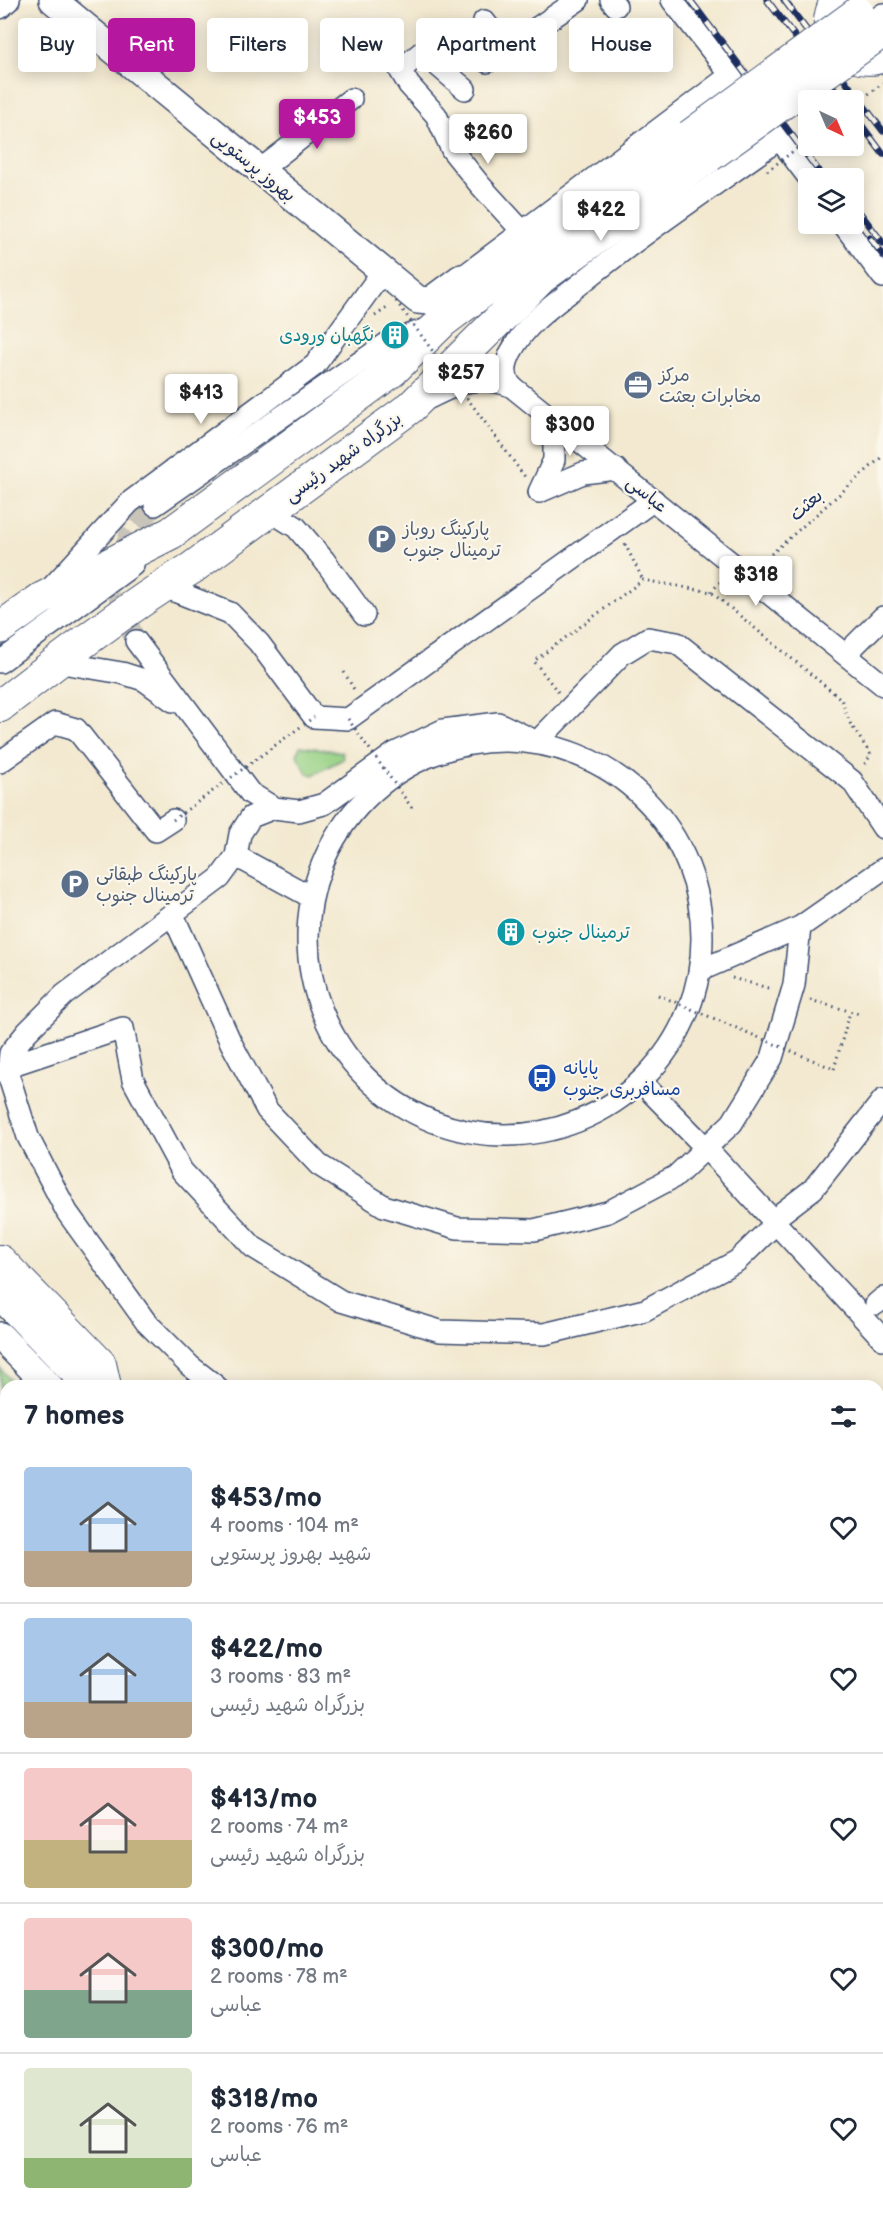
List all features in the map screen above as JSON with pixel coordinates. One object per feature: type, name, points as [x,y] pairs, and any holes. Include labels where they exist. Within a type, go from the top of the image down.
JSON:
[{"type":"highway","name":"بزرگراه شهید رئیسی","points":[[0,628],[41,599],[171,533],[392,371],[442,322],[700,146],[870,22]]},
{"type":"highway","name":"بزرگراه شهید رئیسی","points":[[0,706],[56,662],[162,586],[192,568],[411,407],[542,277],[700,146]]},
{"type":"highway","points":[[0,1261],[100,1364],[104,1380]]},
{"type":"main road","name":"بهروز پرستویی","points":[[53,0],[418,300],[429,301],[460,279]]},
{"type":"main road","points":[[0,1296],[81,1380]]},
{"type":"main road","points":[[0,1336],[43,1380]]},
{"type":"street","points":[[0,8],[9,0]]},
{"type":"street","points":[[552,18],[578,0]]},
{"type":"street","points":[[672,0],[801,168]]},
{"type":"street","points":[[465,89],[422,52],[400,70],[409,85],[436,115],[452,150],[523,232]]},
{"type":"street","points":[[460,279],[731,75]]},
{"type":"street","points":[[260,170],[351,99]]},
{"type":"street","points":[[511,386],[505,372],[511,352],[538,318],[609,260],[779,139]]},
{"type":"street","points":[[0,662],[700,146]]},
{"type":"street","points":[[851,234],[883,277]]},
{"type":"street","points":[[41,599],[130,502],[315,365],[383,271]]},
{"type":"street","points":[[155,505],[386,344],[442,322]]},
{"type":"street","points":[[411,407],[447,389],[477,379],[492,380],[511,386]]},
{"type":"street","name":"عباسی","points":[[511,386],[883,684]]},
{"type":"street","points":[[554,419],[554,460],[539,492],[583,472],[616,469]]},
{"type":"street","points":[[162,586],[230,614],[259,643],[314,717],[348,718],[654,500]]},
{"type":"street","points":[[270,511],[296,527],[324,560],[364,615]]},
{"type":"street","points":[[846,654],[883,617]]},
{"type":"street","points":[[136,641],[250,793],[274,808],[299,811],[324,804],[395,753],[443,730],[498,723],[537,742],[587,757],[631,784],[666,822],[691,868],[703,918],[701,970],[689,1011],[669,1050],[641,1082],[600,1112],[553,1130],[503,1137],[454,1130],[407,1111],[367,1082],[336,1042],[315,997],[307,947],[311,897],[328,850],[356,808],[393,775],[438,752],[468,745],[487,741],[537,742],[622,654],[648,638],[677,643],[852,781],[883,828]]},
{"type":"street","points":[[56,662],[101,668],[144,680],[190,712]]},
{"type":"street","points":[[0,762],[55,723],[76,729],[156,831],[173,820]]},
{"type":"street","points":[[208,1380],[190,1366],[146,1322],[67,1212],[28,1137],[8,1074],[10,1053],[27,1032],[64,995],[220,878],[236,856],[240,834],[251,817],[274,808]]},
{"type":"street","points":[[236,856],[311,897]]},
{"type":"street","points":[[701,970],[800,927],[883,869]]},
{"type":"street","points":[[173,915],[231,1043],[267,1110],[319,1166],[384,1206],[457,1228],[534,1230],[608,1212],[676,1176],[732,1123],[772,1058],[794,985],[800,927]]},
{"type":"street","points":[[9,1066],[123,1028],[133,1080],[182,1171],[253,1247],[341,1301],[440,1331],[544,1334],[645,1310],[737,1261],[780,1217],[813,1189],[883,1100]]},
{"type":"street","points":[[641,1082],[706,1148],[780,1217],[883,1339]]},
{"type":"path","points":[[864,97],[883,83]]},
{"type":"path","points":[[767,171],[798,148]]},
{"type":"path","points":[[396,301],[525,477]]},
{"type":"path","name":"بعثت","points":[[747,575],[883,456]]},
{"type":"path","points":[[616,526],[643,580]]},
{"type":"path","points":[[571,707],[534,661],[643,580],[711,592],[841,699],[850,723],[871,755],[852,781]]},
{"type":"path","points":[[173,820],[314,717]]},
{"type":"path","points":[[348,718],[412,808]]},
{"type":"path","points":[[658,995],[834,1069],[850,1012]]},
{"type":"green space","points":[[300,746],[342,752],[343,759],[313,775],[307,773],[297,755]]},
{"type":"green space","points":[[0,1368],[11,1380],[0,1380]]},
{"type":"tunnel","points":[[136,641],[120,607],[118,569],[130,534],[155,505]]},
{"type":"railway","points":[[690,0],[816,168]]},
{"type":"railway","points":[[767,0],[835,90]]},
{"type":"railway","points":[[784,0],[883,131]]},
{"type":"railway","points":[[864,128],[883,154]]},
{"type":"railway","points":[[864,218],[883,243]]},
{"type":"railway","points":[[870,238],[883,255]]},
{"type":"place","name":"نگهبان ورودی","points":[[395,335]]},
{"type":"place","name":"مرکز مخابرات بعثت","points":[[638,385]]},
{"type":"place","name":"پارکینگ روباز ترمینال جنوب","points":[[382,539]]},
{"type":"place","name":"پارکینگ طبقاتی ترمینال جنوب","points":[[75,884]]},
{"type":"place","name":"ترمینال جنوب","points":[[511,932]]},
{"type":"place","name":"پایانه مسافربری جنوب","points":[[542,1078]]}]
